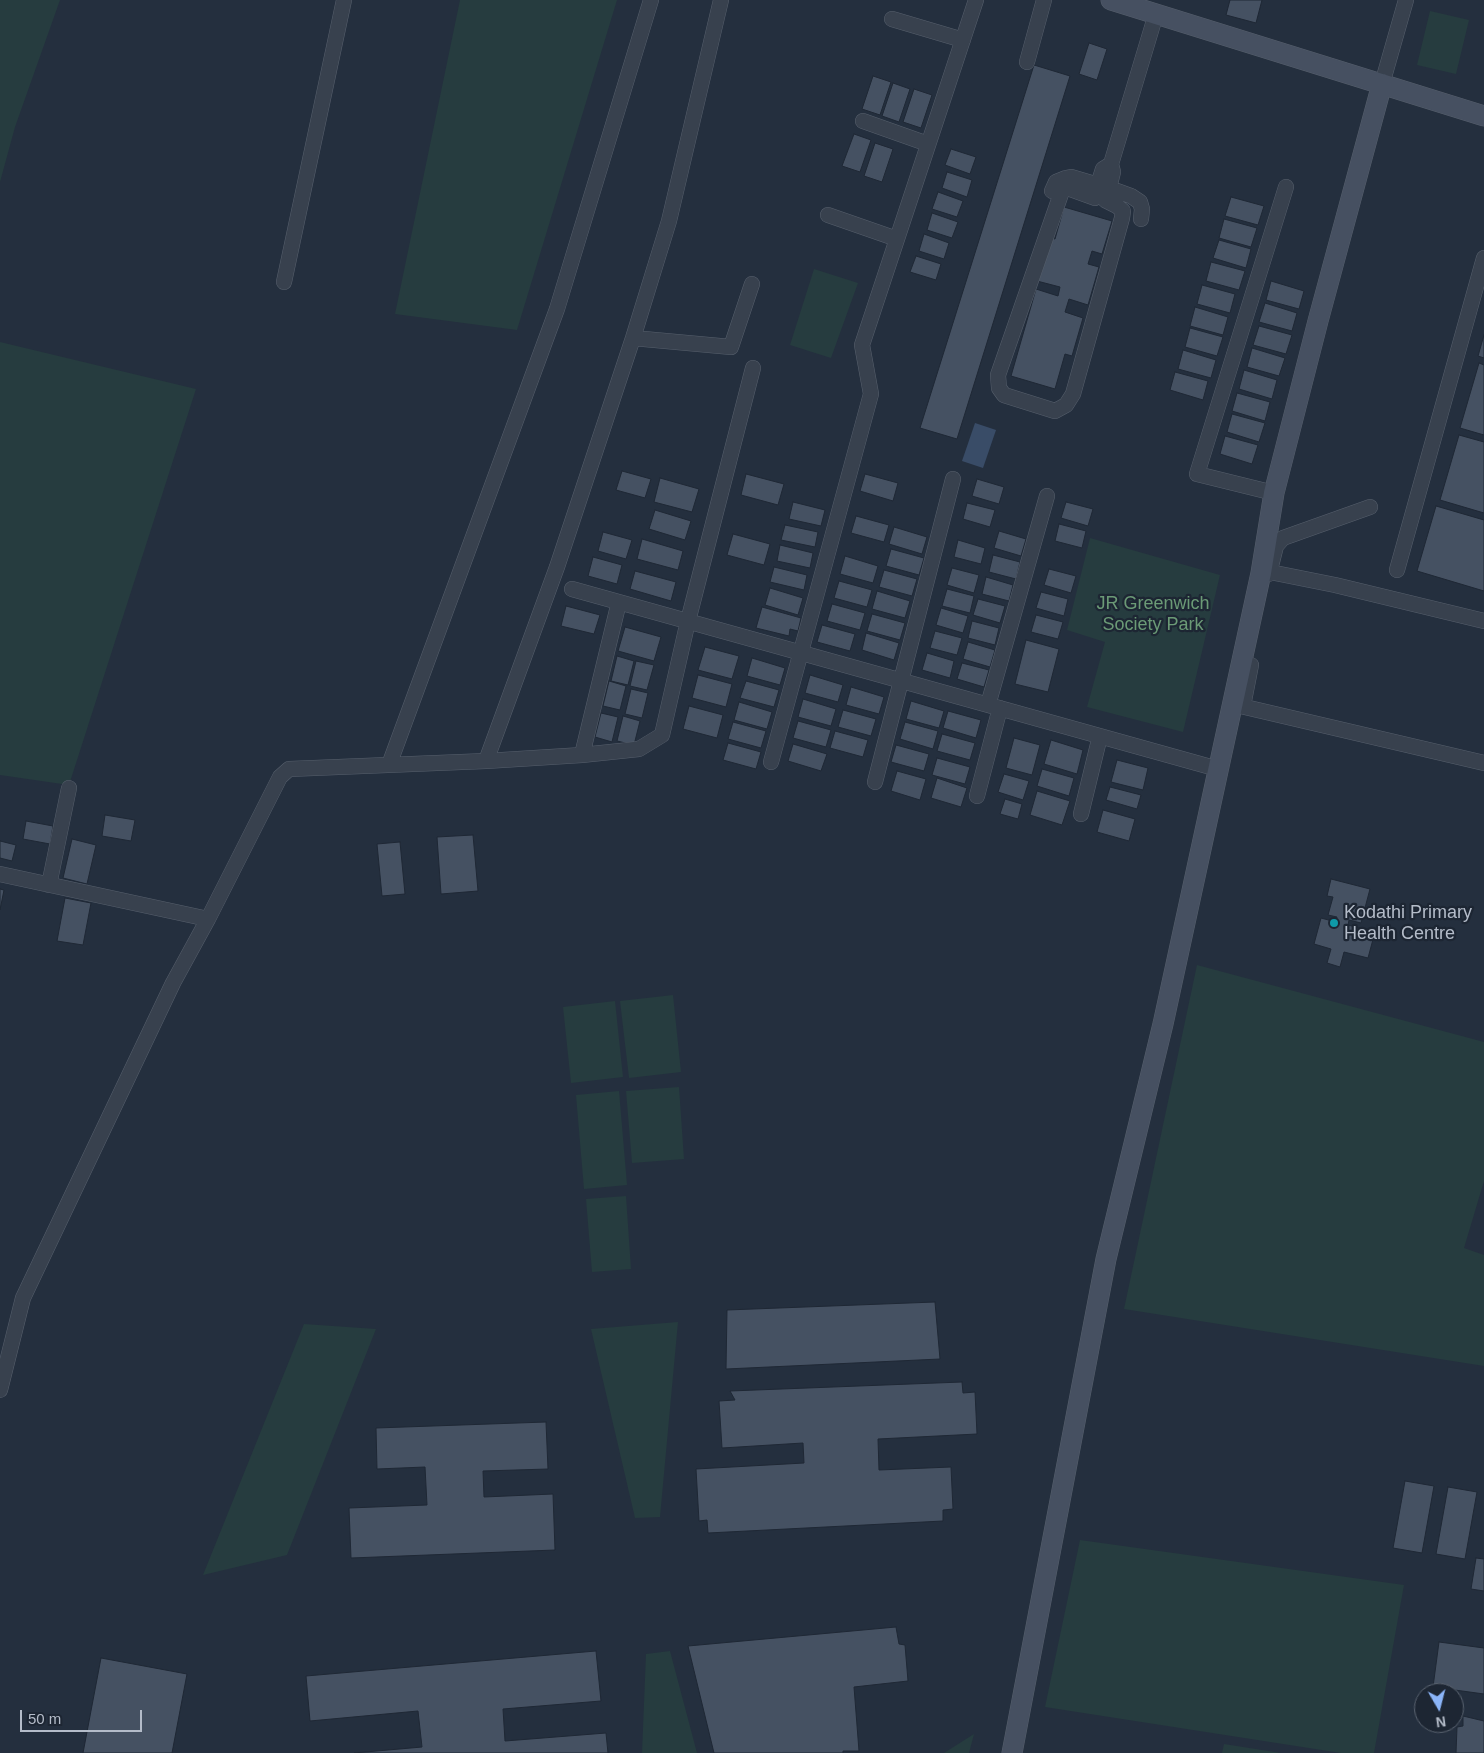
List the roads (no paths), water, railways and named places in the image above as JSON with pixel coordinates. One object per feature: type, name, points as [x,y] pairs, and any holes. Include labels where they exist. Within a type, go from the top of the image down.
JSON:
[{"type":"street","points":[[284,282],[344,0]]},
{"type":"street","points":[[389,765],[558,309],[650,0]]},
{"type":"street","points":[[486,762],[557,567],[633,338],[669,221],[721,0]]},
{"type":"street","points":[[771,762],[871,394],[862,345],[976,0]]},
{"type":"street","points":[[1026,62],[1044,0]]},
{"type":"street","points":[[1111,0],[1484,116]]},
{"type":"street","points":[[1238,705],[1274,493],[1318,321],[1406,0]]},
{"type":"street","points":[[1102,193],[1103,169],[1110,164],[1156,14]]},
{"type":"street","points":[[892,19],[963,40]]},
{"type":"street","points":[[863,121],[928,144]]},
{"type":"street","points":[[1052,191],[1056,182],[1071,177],[1102,193],[1123,211],[1073,394],[1066,405],[1055,411],[1004,395],[999,388],[998,375],[1062,191],[1070,189],[1102,193],[1131,196],[1140,202],[1142,209],[1140,218]]},
{"type":"street","points":[[1274,493],[1197,474],[1286,187]]},
{"type":"street","points":[[828,216],[897,239]]},
{"type":"street","points":[[1397,570],[1484,258]]},
{"type":"street","points":[[633,338],[731,347],[752,284]]},
{"type":"street","points":[[0,1390],[23,1298],[173,984],[280,777],[289,769],[486,762],[639,749],[662,735],[688,621],[753,368]]},
{"type":"street","points":[[875,782],[953,479]]},
{"type":"street","points":[[977,796],[994,706],[1047,496]]},
{"type":"street","points":[[1012,1753],[1106,1259],[1163,1024],[1218,768],[1238,705],[1276,546],[1283,538],[1370,507]]},
{"type":"street","points":[[1270,572],[1335,585],[1484,621]]},
{"type":"street","points":[[572,588],[1218,768]]},
{"type":"street","points":[[582,755],[619,602]]},
{"type":"street","points":[[1238,705],[1484,763]]},
{"type":"street","points":[[1081,814],[1100,736]]},
{"type":"street","points":[[49,885],[69,788]]},
{"type":"street","points":[[0,874],[208,919]]},
{"type":"water","points":[[975,423],[996,430],[983,468],[962,461]]},
{"type":"place","name":"Kodathi Primary Health Centre","points":[[1334,923]]},
{"type":"park label","name":"JR Greenwich Society Park","points":[[1153,614]]}]
